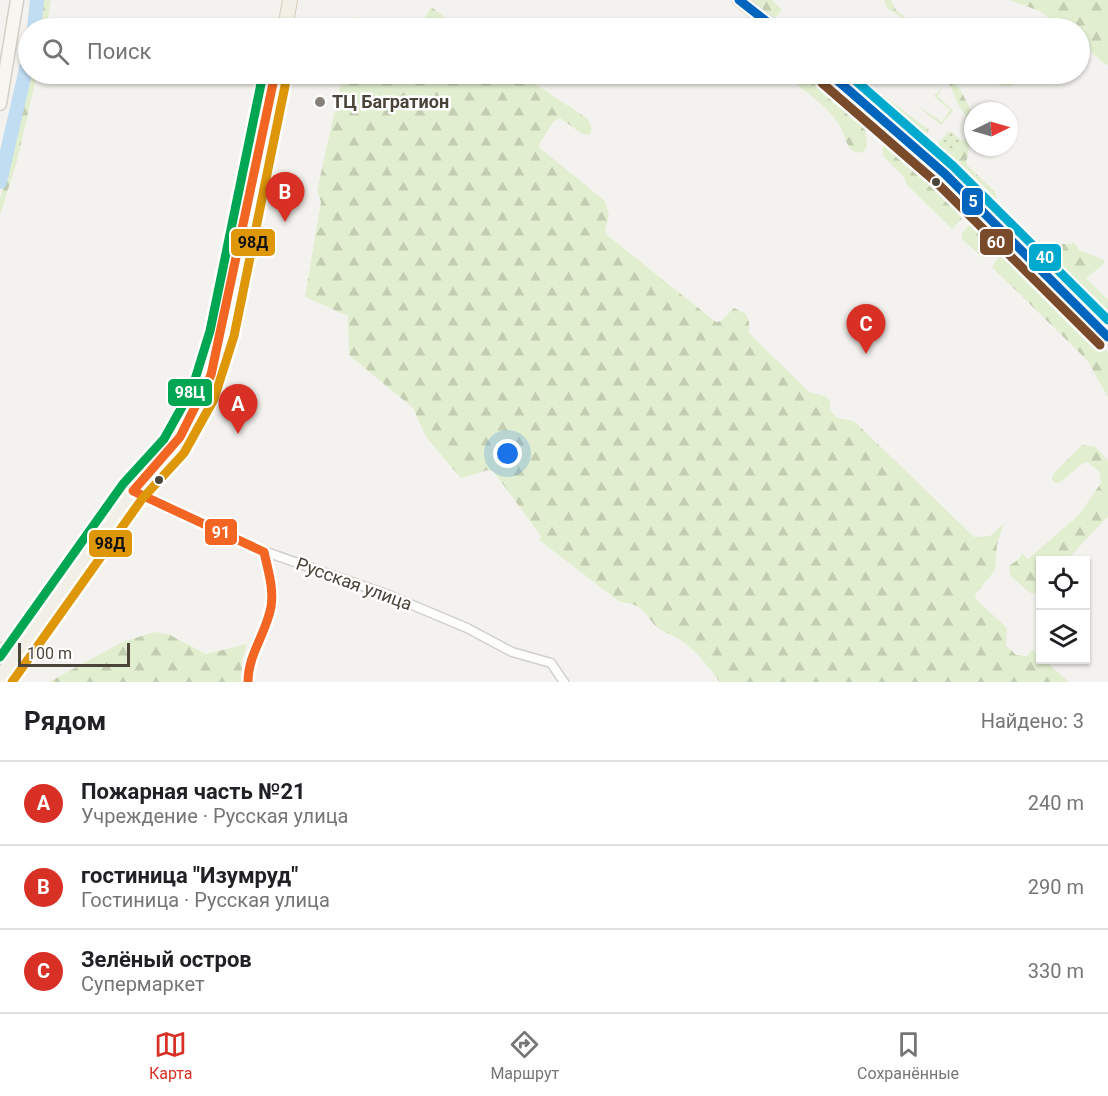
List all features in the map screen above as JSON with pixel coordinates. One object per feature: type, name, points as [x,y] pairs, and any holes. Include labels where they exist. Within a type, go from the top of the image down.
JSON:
[{"type":"main road","points":[[0,104],[17,0]]},
{"type":"main road","points":[[287,18],[290,0]]},
{"type":"main road","points":[[739,0],[762,18]]},
{"type":"main road","points":[[0,678],[133,491],[180,437],[211,375],[229,301],[273,84]]},
{"type":"main road","points":[[842,84],[945,174],[1108,337]]},
{"type":"main road","points":[[0,651],[26,640]]},
{"type":"street","name":"Русская улица","points":[[133,491],[264,552],[391,596],[512,652],[551,663],[564,682]]},
{"type":"street","points":[[248,682],[249,659],[271,608],[272,596],[264,552]]},
{"type":"green space","points":[[43,0],[51,0],[48,18],[40,18]]},
{"type":"green space","points":[[749,0],[772,0],[782,10],[773,18]]},
{"type":"green space","points":[[884,0],[891,0],[896,10],[906,18],[902,18],[887,8]]},
{"type":"green space","points":[[1009,0],[1108,0],[1108,66],[1090,51],[1090,18],[1049,18],[1040,11]]},
{"type":"green space","points":[[431,7],[446,18],[425,18]]},
{"type":"green space","points":[[28,84],[35,84],[17,161],[0,215],[0,198],[11,163]]},
{"type":"green space","points":[[341,84],[535,84],[588,119],[592,129],[589,135],[582,134],[560,118],[554,121],[539,144],[540,148],[605,201],[609,215],[605,230],[607,235],[716,322],[721,321],[734,308],[746,314],[749,333],[809,392],[825,396],[830,402],[830,410],[837,418],[854,421],[974,537],[990,536],[1004,523],[997,545],[995,570],[975,595],[976,599],[1007,628],[1006,645],[1016,655],[1027,656],[1033,649],[1036,654],[1036,664],[1049,664],[1069,682],[720,682],[693,650],[679,639],[657,627],[638,607],[620,602],[539,540],[541,536],[494,472],[488,470],[461,478],[426,437],[413,408],[349,355],[348,316],[305,297],[321,202],[317,191]]},
{"type":"green space","points":[[796,84],[822,84],[864,118],[867,146],[863,152],[850,148],[835,118]]},
{"type":"green space","points":[[949,84],[956,84],[965,99],[964,113]]},
{"type":"green space","points":[[998,84],[1015,84],[1010,86]]},
{"type":"green space","points":[[942,87],[938,96],[953,111],[941,125],[914,103],[942,122],[950,110],[934,96]]},
{"type":"green space","points":[[875,89],[929,130],[926,138],[875,95]]},
{"type":"green space","points":[[882,132],[967,213],[952,229],[906,184],[904,177],[883,156]]},
{"type":"green space","points":[[948,132],[952,132],[963,142],[948,159],[935,147]]},
{"type":"green space","points":[[964,141],[964,156],[968,156],[966,164],[995,192],[999,209],[948,159]]},
{"type":"green space","points":[[972,222],[976,222],[997,243],[984,259],[962,239],[962,233]]},
{"type":"green space","points":[[1019,228],[1044,244],[1072,244],[1073,241],[1079,250],[1104,260],[1104,264],[1086,278],[1108,300],[1108,320],[1019,232]]},
{"type":"green space","points":[[1006,251],[1108,352],[1108,397],[1087,360],[992,267],[1002,252]]},
{"type":"green space","points":[[1082,445],[1096,447],[1108,461],[1108,516],[1071,556],[1036,556],[1036,592],[1034,594],[1010,575],[1009,566],[1019,559],[1022,553],[1028,559],[1079,515],[1101,483],[1100,473],[1088,462],[1082,464],[1060,482],[1055,483],[1052,479],[1053,474]]},
{"type":"green space","points":[[155,632],[168,634],[206,654],[247,644],[242,661],[241,682],[49,682],[122,642]]},
{"type":"waterway","points":[[35,18],[37,0]]},
{"type":"waterway","points":[[0,182],[22,84]]},
{"type":"transit line","name":"5","points":[[739,0],[762,18]]},
{"type":"transit line","name":"98Ц","points":[[0,657],[123,484],[164,439],[192,389],[210,331],[261,84]]},
{"type":"transit line","name":"91","points":[[248,682],[251,662],[269,617],[272,600],[264,552],[133,491],[180,437],[211,375],[273,84]]},
{"type":"transit line","name":"98Д","points":[[12,682],[142,499],[184,453],[214,399],[234,336],[285,84]]},
{"type":"transit line","name":"60","points":[[823,84],[937,183],[1100,345]]},
{"type":"transit line","name":"5","points":[[842,84],[945,174],[1108,337]]},
{"type":"transit line","name":"40","points":[[859,84],[953,166],[1108,320]]},
{"type":"place","name":"ТЦ Багратион","points":[[320,102]]},
{"type":"place","name":"гостиница \"Изумруд\"","points":[[285,222]]},
{"type":"place","name":"Зелёный остров","points":[[866,354]]},
{"type":"place","name":"Пожарная часть №21","points":[[238,434]]}]
